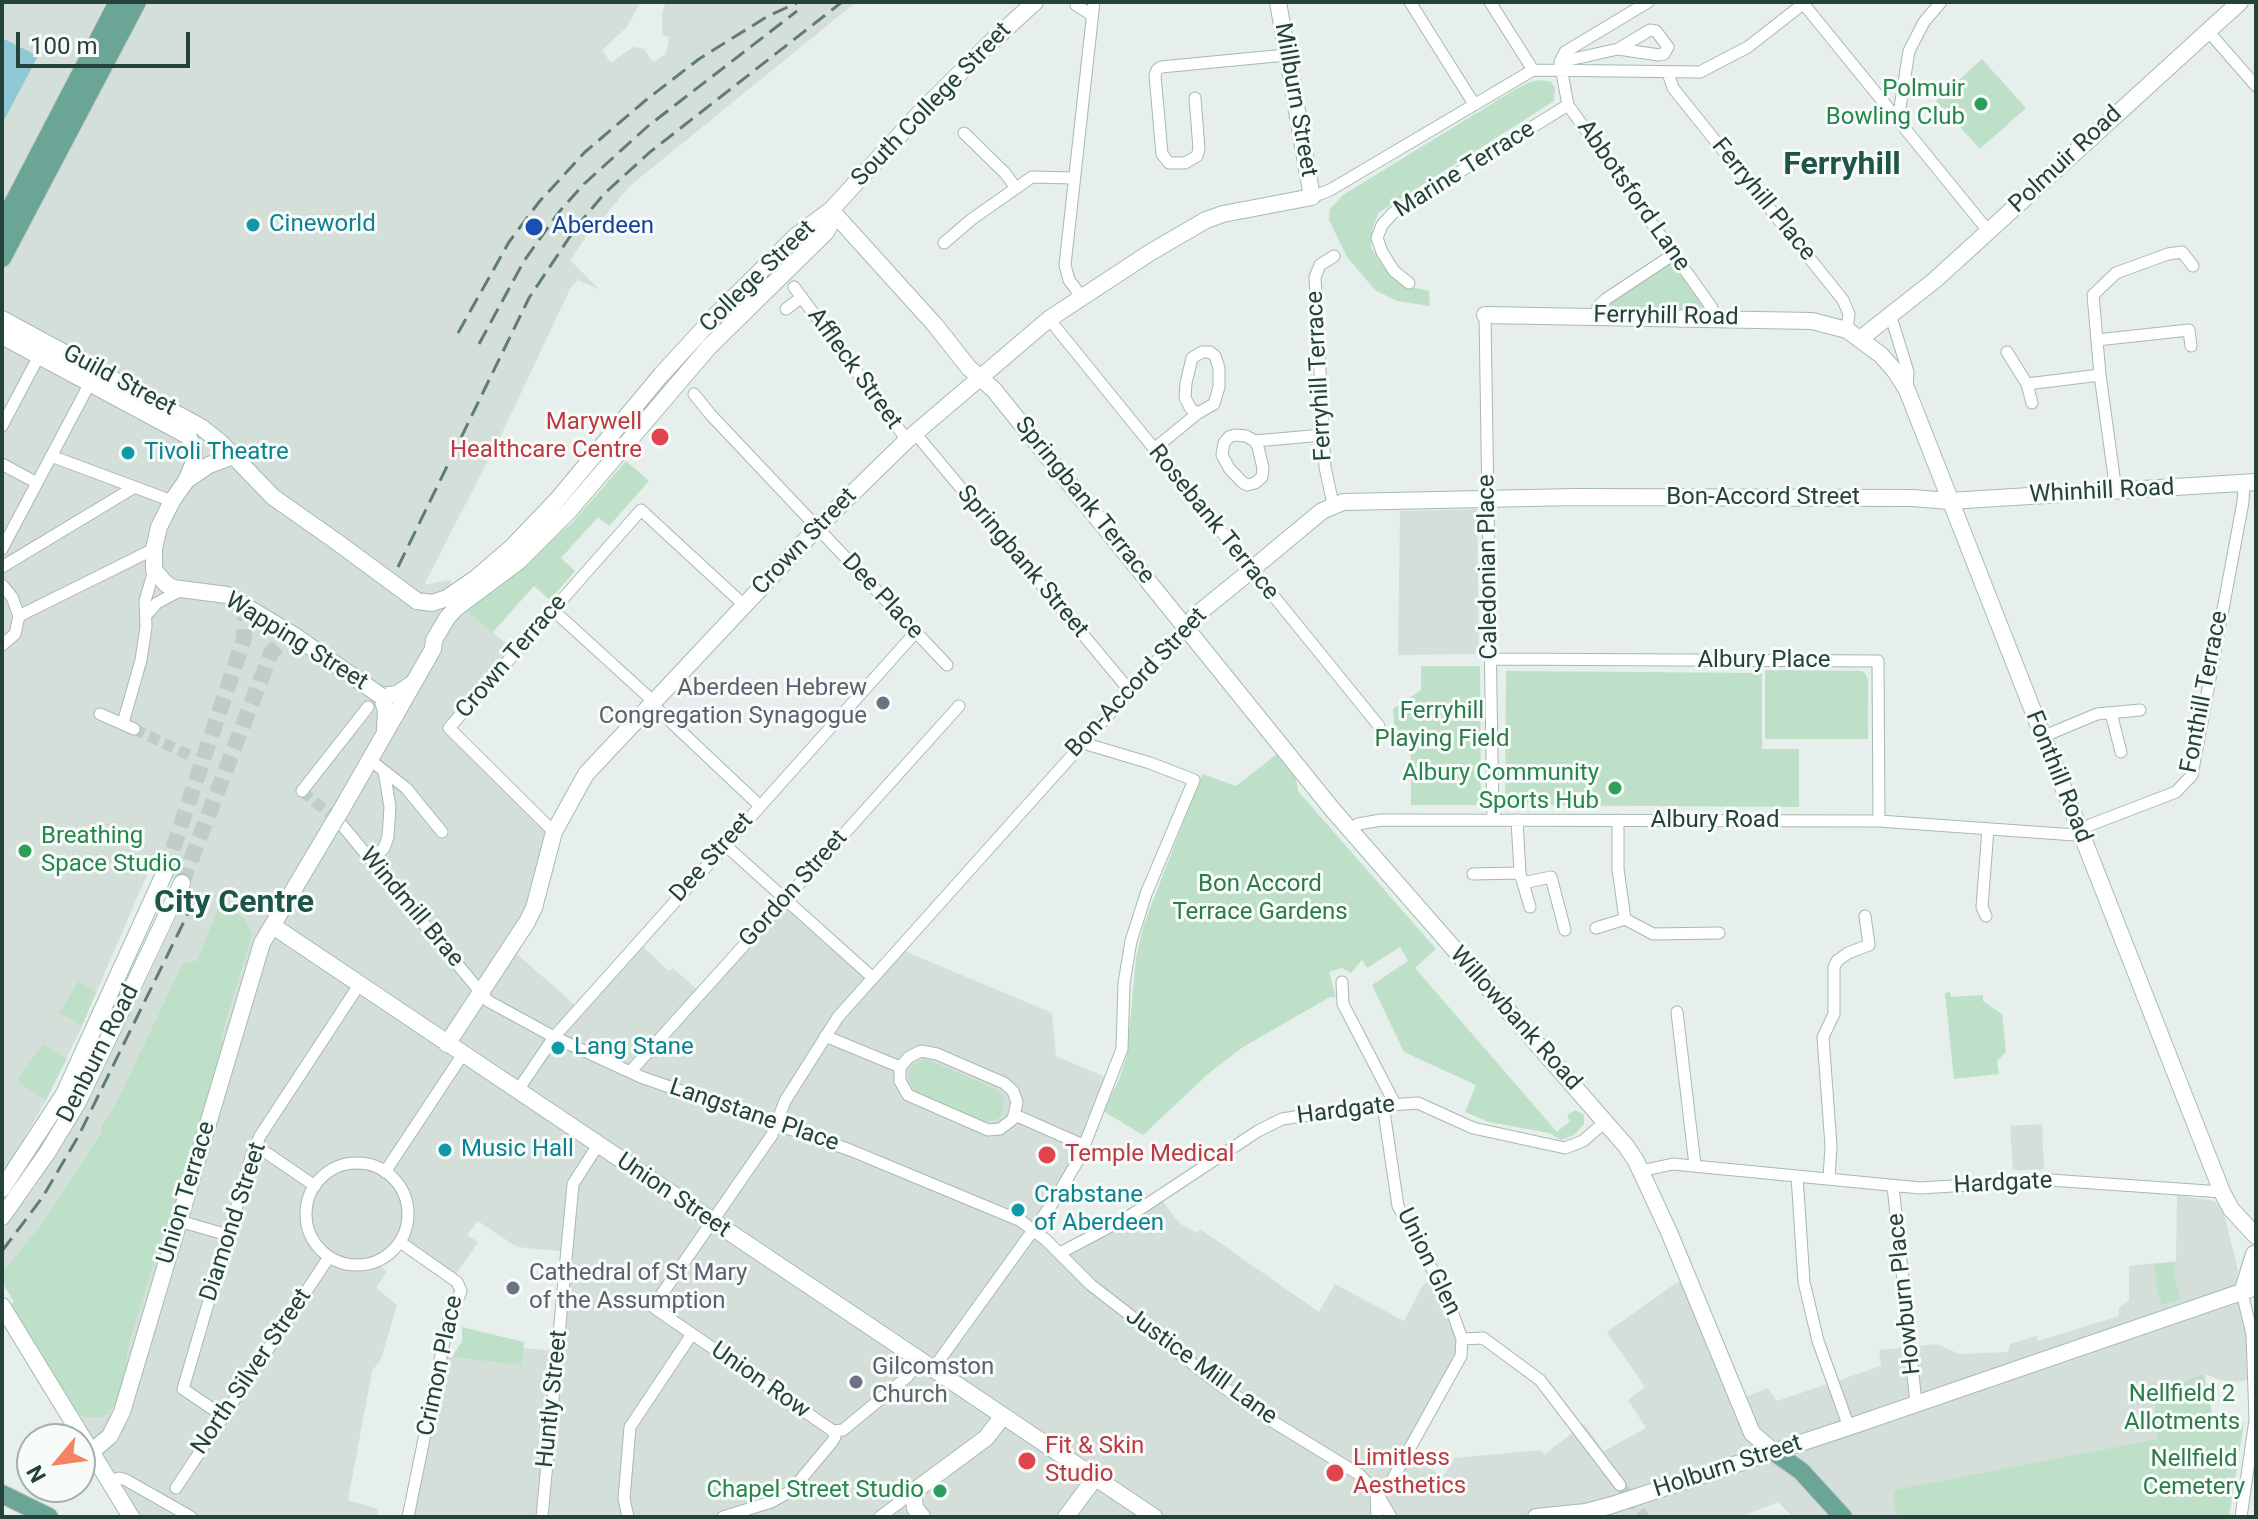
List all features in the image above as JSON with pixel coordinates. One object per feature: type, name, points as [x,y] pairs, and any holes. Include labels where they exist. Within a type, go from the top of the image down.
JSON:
[{"type":"main road","points":[[2,225],[118,2]]},
{"type":"main road","points":[[2,258],[137,2]]},
{"type":"main road","points":[[1774,1452],[1801,1471],[1843,1517]]},
{"type":"main road","points":[[2,1494],[49,1517]]},
{"type":"street","name":"South College Street","points":[[831,210],[918,115],[1035,2]]},
{"type":"street","name":"Millburn Street","points":[[1278,2],[1312,197]]},
{"type":"street","points":[[1410,2],[1474,104]]},
{"type":"street","points":[[1490,2],[1533,70]]},
{"type":"street","points":[[1561,66],[1565,52],[1648,2]]},
{"type":"street","points":[[1898,120],[1909,51],[1924,22],[1941,2]]},
{"type":"street","name":"Polmuir Road","points":[[1853,335],[1891,317],[1989,232],[2240,2]]},
{"type":"street","points":[[1561,66],[1668,73],[1708,69],[1748,47],[1802,3],[1989,232]]},
{"type":"street","points":[[1076,5],[1093,8],[1065,265],[1069,280],[1081,296]]},
{"type":"street","points":[[2208,31],[2256,86]]},
{"type":"street","points":[[1312,197],[1330,190],[1533,70],[1561,66],[1618,49]]},
{"type":"street","points":[[1195,98],[1197,156],[1185,163],[1169,163],[1162,154],[1157,70],[1161,67],[1286,55]]},
{"type":"street","name":"Abbotsford Lane","points":[[1561,66],[1568,105],[1712,308],[1712,318]]},
{"type":"street","name":"Ferryhill Place","points":[[1668,73],[1673,88],[1843,300],[1853,335]]},
{"type":"street","name":"Marine Terrace","points":[[1409,283],[1394,271],[1382,252],[1377,238],[1382,225],[1393,213],[1568,105]]},
{"type":"street","points":[[964,133],[1016,188]]},
{"type":"street","points":[[944,243],[1032,177],[1073,178]]},
{"type":"street","name":"Crown Street","points":[[447,1044],[534,908],[554,832],[586,774],[817,528],[911,436],[1049,319],[1081,296],[1206,220],[1312,197]]},
{"type":"street","name":"Springbank Terrace","points":[[831,210],[925,313],[969,368],[994,390],[1187,627]]},
{"type":"street","name":"College Street","points":[[417,601],[432,603],[447,598],[512,547],[557,500],[691,342],[796,236],[831,210]]},
{"type":"street","name":"College Street","points":[[376,765],[382,738],[433,649],[443,623],[456,608],[519,561],[569,511],[709,347],[826,232],[831,223],[831,210]]},
{"type":"street","points":[[2116,491],[2093,295],[2116,273],[2177,253],[2182,252],[2193,266]]},
{"type":"street","points":[[1598,316],[1598,307],[1606,299],[1674,254]]},
{"type":"street","name":"Ferryhill Terrace","points":[[1333,504],[1326,476],[1315,277],[1320,265],[1334,256]]},
{"type":"street","name":"Affleck Street","points":[[786,309],[798,292],[911,436]]},
{"type":"street","name":"Ferryhill Road","points":[[1485,315],[1812,321],[1853,335]]},
{"type":"street","name":"Caledonian Place","points":[[1485,315],[1493,820]]},
{"type":"street","points":[[1891,317],[1908,372],[1907,390]]},
{"type":"street","name":"Guild Street","points":[[2,319],[90,383],[173,427],[192,441],[194,462],[186,481]]},
{"type":"street","name":"Rosebank Terrace","points":[[1049,319],[1379,726]]},
{"type":"street","points":[[2097,340],[2189,330],[2191,346]]},
{"type":"street","name":"Fonthill Road","points":[[1853,335],[1881,355],[1907,390],[2222,1192],[2231,1209],[2256,1235]]},
{"type":"street","name":"Guild Street","points":[[2,336],[42,349],[201,427],[273,497],[417,601]]},
{"type":"street","points":[[2,426],[42,349]]},
{"type":"street","points":[[1154,449],[1214,404],[1218,393],[1219,368],[1210,352],[1202,352],[1192,358],[1188,366],[1185,398],[1191,409],[1198,413]]},
{"type":"street","points":[[2007,352],[2027,384],[2032,403]]},
{"type":"street","points":[[2027,384],[2100,375]]},
{"type":"street","points":[[2,549],[90,383]]},
{"type":"street","name":"Dee Place","points":[[694,394],[947,665]]},
{"type":"street","points":[[1255,441],[1263,468],[1262,477],[1247,485],[1229,468],[1222,449],[1229,437],[1246,436],[1255,441],[1323,435]]},
{"type":"street","name":"Springbank Street","points":[[911,436],[1130,691]]},
{"type":"street","points":[[51,456],[172,501]]},
{"type":"street","points":[[100,714],[129,726],[141,660],[145,601],[154,570],[154,549],[159,527],[172,501],[186,481],[209,465],[233,456]]},
{"type":"street","points":[[2,464],[37,483]]},
{"type":"street","name":"Whinhill Road","points":[[1949,501],[2250,483]]},
{"type":"street","name":"Fonthill Terrace","points":[[2080,832],[2090,825],[2176,792],[2192,775],[2243,502],[2250,483]]},
{"type":"street","points":[[2,567],[133,488]]},
{"type":"street","name":"Bon-Accord Street","points":[[712,1222],[772,1135],[785,1101],[825,1036],[872,977],[1195,616],[1333,504],[1489,499],[1912,498],[1949,501]]},
{"type":"street","name":"Crown Terrace","points":[[554,832],[449,728],[641,510],[744,605]]},
{"type":"street","points":[[19,616],[154,549]]},
{"type":"street","points":[[154,570],[166,584],[181,590]]},
{"type":"street","points":[[2,585],[12,597],[19,616],[15,634],[2,645]]},
{"type":"street","points":[[146,615],[157,603],[181,590]]},
{"type":"street","name":"Wapping Street","points":[[181,590],[216,592],[288,639],[374,702],[397,694],[413,683]]},
{"type":"street","points":[[417,601],[434,640]]},
{"type":"street","points":[[553,610],[759,805]]},
{"type":"street","name":"Willowbank Road","points":[[1187,627],[1350,830],[1626,1146],[1641,1171],[1752,1433],[1774,1452]]},
{"type":"street","name":"Dee Street","points":[[518,1090],[554,1037],[915,633]]},
{"type":"street","name":"Albury Place","points":[[1491,659],[1878,661],[1879,821]]},
{"type":"street","points":[[302,791],[359,728],[374,702],[387,717],[382,738]]},
{"type":"street","name":"Gordon Street","points":[[630,1072],[959,706]]},
{"type":"street","points":[[2042,737],[2062,726],[2097,714],[2140,710]]},
{"type":"street","points":[[2111,713],[2121,752]]},
{"type":"street","points":[[723,1517],[771,1502],[791,1491],[832,1442],[835,1437],[833,1431],[843,1430],[926,1365],[1033,1230],[1079,1159],[1122,1049],[1124,983],[1134,931],[1146,894],[1194,780],[1083,743]]},
{"type":"street","points":[[376,765],[406,788],[442,832]]},
{"type":"street","points":[[372,860],[384,848],[390,827],[389,790],[376,765]]},
{"type":"street","name":"Union Terrace","points":[[96,1448],[110,1436],[119,1419],[262,943],[376,765]]},
{"type":"street","name":"Windmill Brae","points":[[338,820],[481,992]]},
{"type":"street","name":"Albury Road","points":[[1350,830],[1358,824],[1381,820],[1618,820],[1879,821],[2070,836],[2080,832]]},
{"type":"street","points":[[1517,820],[1521,878],[1530,907]]},
{"type":"street","points":[[1618,820],[1618,869],[1625,919]]},
{"type":"street","points":[[1986,916],[1982,907],[1988,829]]},
{"type":"street","points":[[725,845],[872,977]]},
{"type":"street","name":"Denburn Road","points":[[2,1189],[64,1094],[165,872]]},
{"type":"street","points":[[1473,874],[1551,877],[1565,930]]},
{"type":"street","name":"Denburn Road","points":[[2,1217],[78,1102],[182,883]]},
{"type":"street","points":[[1829,1178],[1831,1146],[1823,1037],[1834,1014],[1834,967],[1848,953],[1869,945],[1865,916]]},
{"type":"street","points":[[1596,928],[1625,919],[1653,934],[1719,933]]},
{"type":"street","name":"Union Street","points":[[273,926],[1154,1517]]},
{"type":"street","name":"Union Glen","points":[[1342,982],[1343,1004],[1389,1104],[1398,1206],[1447,1297],[1462,1339],[1483,1338],[1540,1380],[1620,1485]]},
{"type":"street","name":"Diamond Street","points":[[223,1416],[183,1389],[255,1145],[359,985]]},
{"type":"street","name":"Langstane Place","points":[[481,992],[488,1001],[554,1037],[630,1072],[840,1146],[996,1209],[1033,1230]]},
{"type":"street","points":[[1677,1012],[1695,1165]]},
{"type":"street","points":[[825,1036],[900,1067]]},
{"type":"street","points":[[913,1053],[937,1054],[1009,1087],[1017,1102],[1015,1115],[1000,1129],[982,1129],[908,1095],[900,1081],[900,1067],[913,1053]]},
{"type":"street","points":[[385,1172],[463,1054]]},
{"type":"street","name":"Hardgate","points":[[1060,1253],[1146,1206],[1269,1124],[1299,1115],[1418,1103],[1473,1128],[1559,1148],[1583,1141],[1606,1121]]},
{"type":"street","points":[[1015,1115],[1083,1145]]},
{"type":"street","points":[[255,1145],[315,1186]]},
{"type":"street","name":"Huntly Street","points":[[542,1517],[573,1184],[598,1145]]},
{"type":"street","points":[[348,1164],[369,1165],[385,1172],[401,1187],[408,1206],[407,1226],[400,1242],[387,1256],[369,1264],[345,1264],[329,1257],[315,1243],[308,1226],[307,1208],[315,1186],[329,1172],[348,1164]]},
{"type":"street","name":"Hardgate","points":[[1641,1171],[1666,1164],[1695,1165],[1920,1188],[2050,1180],[2222,1192]]},
{"type":"street","points":[[1797,1176],[1804,1282],[1818,1341],[1849,1427]]},
{"type":"street","name":"Howburn Place","points":[[1893,1186],[1916,1403]]},
{"type":"street","points":[[179,1221],[228,1235]]},
{"type":"street","name":"Union Row","points":[[712,1222],[653,1307],[833,1431]]},
{"type":"street","name":"Justice Mill Lane","points":[[1033,1230],[1091,1285],[1195,1366],[1272,1421],[1366,1480],[1391,1517]]},
{"type":"street","points":[[2241,1517],[2255,1420],[2249,1290],[2256,1235]]},
{"type":"street","name":"Crimon Place","points":[[400,1242],[457,1282],[461,1291],[448,1322],[408,1517]]},
{"type":"street","name":"North Silver Street","points":[[176,1488],[329,1257]]},
{"type":"street","name":"Holburn Street","points":[[1536,1517],[1588,1514],[2249,1290]]},
{"type":"street","points":[[3,1308],[73,1423]]},
{"type":"street","points":[[628,1517],[624,1494],[630,1427],[692,1334]]},
{"type":"street","points":[[1377,1517],[1376,1494],[1391,1482],[1461,1356],[1462,1339]]},
{"type":"street","points":[[880,1517],[912,1505],[988,1437],[1003,1416]]},
{"type":"street","points":[[96,1460],[131,1517]]},
{"type":"street","points":[[1066,1517],[1095,1478]]},
{"type":"street","points":[[110,1482],[126,1480],[191,1517]]},
{"type":"shaded area","points":[[2,2],[106,2],[2,206]]},
{"type":"shaded area","points":[[139,2],[641,2],[626,28],[602,50],[611,63],[633,47],[644,49],[653,62],[666,54],[669,37],[662,35],[662,13],[666,2],[856,2],[631,185],[583,241],[570,260],[599,289],[578,280],[571,287],[504,429],[424,585],[450,580],[467,610],[516,652],[449,728],[554,832],[510,948],[576,1006],[636,940],[669,971],[673,968],[701,993],[786,899],[872,977],[902,945],[914,955],[1052,1013],[1056,1056],[1112,1080],[1083,1145],[1033,1229],[1059,1254],[1160,1197],[1179,1223],[1198,1233],[1200,1229],[1319,1312],[1335,1284],[1404,1321],[1423,1285],[1437,1277],[1447,1297],[1461,1356],[1406,1455],[1443,1476],[1455,1458],[1541,1450],[1545,1454],[1584,1424],[1604,1451],[1646,1428],[1628,1400],[1645,1387],[1607,1332],[1676,1283],[1693,1277],[1745,1397],[1768,1388],[1777,1401],[1881,1366],[1879,1350],[1936,1344],[1960,1354],[2008,1352],[2010,1344],[2036,1336],[2038,1341],[2119,1316],[2119,1308],[2129,1301],[2129,1266],[2176,1261],[2177,1195],[2214,1201],[2223,1210],[2238,1270],[2236,1283],[2247,1334],[2250,1377],[2244,1381],[2227,1382],[2203,1374],[2158,1439],[1894,1490],[1899,1517],[1793,1517],[1778,1502],[1740,1517],[408,1517],[442,1356],[452,1357],[500,1346],[558,1351],[567,1252],[517,1247],[478,1221],[467,1235],[478,1242],[453,1279],[401,1243],[375,1263],[387,1271],[376,1288],[397,1305],[381,1359],[372,1371],[348,1500],[378,1509],[376,1517],[131,1517],[96,1456],[96,1423],[77,1423],[9,1305],[78,1413],[96,1419],[113,1409],[127,1369],[127,1352],[164,1229],[174,1216],[223,1054],[222,1037],[252,935],[242,916],[222,902],[197,960],[182,964],[113,1109],[100,1127],[102,1129],[42,1223],[2,1273],[2,1231],[38,1183],[87,1103],[190,889],[152,863],[81,1028],[46,1100],[2,1177],[2,341],[7,315],[2,305],[2,275],[14,236]]},
{"type":"shaded area","points":[[1477,509],[1479,654],[1398,655],[1400,511]]},
{"type":"shaded area","points":[[2042,1124],[2044,1168],[2013,1170],[2010,1126]]},
{"type":"green space","name":"Polmuir Bowling Club","points":[[1982,59],[2026,108],[1980,149],[1936,101]]},
{"type":"green space","points":[[1541,80],[1551,82],[1555,88],[1554,101],[1378,213],[1371,248],[1386,270],[1404,285],[1429,291],[1430,306],[1397,301],[1375,290],[1347,257],[1329,220],[1330,209],[1343,195],[1516,89]]},
{"type":"green space","points":[[1674,254],[1712,318],[1598,316],[1598,307]]},
{"type":"green space","points":[[626,461],[649,481],[609,526],[598,517],[561,558],[575,571],[550,600],[534,586],[492,633],[466,610],[571,524]]},
{"type":"green space","name":"Ferryhill Playing Field","points":[[1421,666],[1480,666],[1481,805],[1411,805],[1411,747],[1394,724],[1393,709],[1421,690]]},
{"type":"green space","points":[[1765,670],[1862,671],[1868,682],[1868,739],[1765,739]]},
{"type":"green space","points":[[1506,671],[1762,673],[1762,749],[1799,749],[1799,807],[1505,805]]},
{"type":"green space","name":"Bon Accord Terrace Gardens","points":[[1277,754],[1296,779],[1298,791],[1436,949],[1415,968],[1557,1132],[1570,1121],[1567,1116],[1575,1110],[1584,1115],[1584,1124],[1574,1135],[1561,1140],[1549,1133],[1489,1122],[1465,1112],[1476,1085],[1404,1052],[1372,985],[1408,961],[1400,947],[1367,968],[1362,960],[1351,973],[1342,968],[1329,972],[1336,997],[1330,997],[1243,1047],[1208,1074],[1143,1135],[1103,1111],[1119,1080],[1127,1055],[1136,958],[1144,924],[1202,774],[1236,786]]},
{"type":"green space","points":[[221,902],[242,916],[252,935],[222,1036],[223,1054],[174,1216],[164,1229],[127,1352],[127,1370],[118,1401],[108,1414],[86,1418],[78,1413],[9,1305],[14,1302],[2,1282],[2,1273],[42,1223],[102,1130],[100,1128],[113,1109],[182,964],[197,960]]},
{"type":"green space","points":[[79,981],[96,992],[82,1026],[59,1013]]},
{"type":"green space","points":[[1950,992],[1951,997],[1983,995],[1983,1001],[2002,1014],[2006,1052],[1997,1061],[1999,1074],[1954,1079],[1945,993]]},
{"type":"green space","points":[[43,1044],[67,1058],[46,1100],[17,1081]]},
{"type":"green space","points":[[929,1060],[997,1090],[1004,1098],[1002,1115],[986,1122],[919,1093],[910,1084],[908,1074],[913,1065]]},
{"type":"green space","points":[[2174,1262],[2175,1281],[2181,1299],[2162,1305],[2156,1286],[2155,1264]]},
{"type":"green space","points":[[462,1327],[524,1342],[521,1365],[452,1357],[462,1341]]},
{"type":"green space","name":"Nellfield Cemetery","points":[[2204,1374],[2215,1428],[2244,1423],[2229,1517],[1899,1517],[1895,1510],[1893,1490],[2157,1439],[2154,1392]]},
{"type":"water","points":[[2,38],[38,56],[2,124]]},
{"type":"tunnel","points":[[165,872],[244,639],[245,618]]},
{"type":"tunnel","points":[[182,883],[271,653],[281,642]]},
{"type":"tunnel","points":[[134,729],[191,756]]},
{"type":"tunnel","points":[[302,791],[341,823]]},
{"type":"tunnel","points":[[1620,1485],[1644,1517]]},
{"type":"railway","points":[[458,333],[509,242],[539,202],[585,152],[699,59],[768,16],[799,2]]},
{"type":"railway","points":[[398,567],[529,298],[577,226],[605,193],[650,152],[842,2]]},
{"type":"railway","points":[[479,344],[524,261],[559,212],[584,184],[648,126],[797,11]]},
{"type":"railway","points":[[2,1251],[42,1198],[78,1137],[198,893]]},
{"type":"place","name":"Polmuir Bowling Club","points":[[1981,104]]},
{"type":"place","name":"Cineworld","points":[[253,225]]},
{"type":"place","name":"Aberdeen","points":[[534,227]]},
{"type":"place","name":"Marywell Healthcare Centre","points":[[660,437]]},
{"type":"place","name":"Tivoli Theatre","points":[[128,453]]},
{"type":"place","name":"Aberdeen Hebrew Congregation Synagogue","points":[[883,703]]},
{"type":"place","name":"Albury Community Sports Hub","points":[[1615,788]]},
{"type":"place","name":"Breathing Space Studio","points":[[25,851]]},
{"type":"place","name":"Lang Stane","points":[[558,1048]]},
{"type":"place","name":"Music Hall","points":[[445,1150]]},
{"type":"place","name":"Temple Medical","points":[[1047,1155]]},
{"type":"place","name":"Crabstane of Aberdeen","points":[[1018,1210]]},
{"type":"place","name":"Cathedral of St Mary of the Assumption","points":[[513,1288]]},
{"type":"place","name":"Gilcomston Church","points":[[856,1382]]},
{"type":"place","name":"Fit & Skin Studio","points":[[1027,1461]]},
{"type":"place","name":"Limitless Aesthetics","points":[[1335,1473]]},
{"type":"place","name":"Chapel Street Studio","points":[[940,1491]]},
{"type":"district","name":"Ferryhill","points":[[1842,166]]},
{"type":"district","name":"City Centre","points":[[234,904]]},
{"type":"park label","name":"Nellfield 2 Allotments","points":[[2182,1409]]}]
